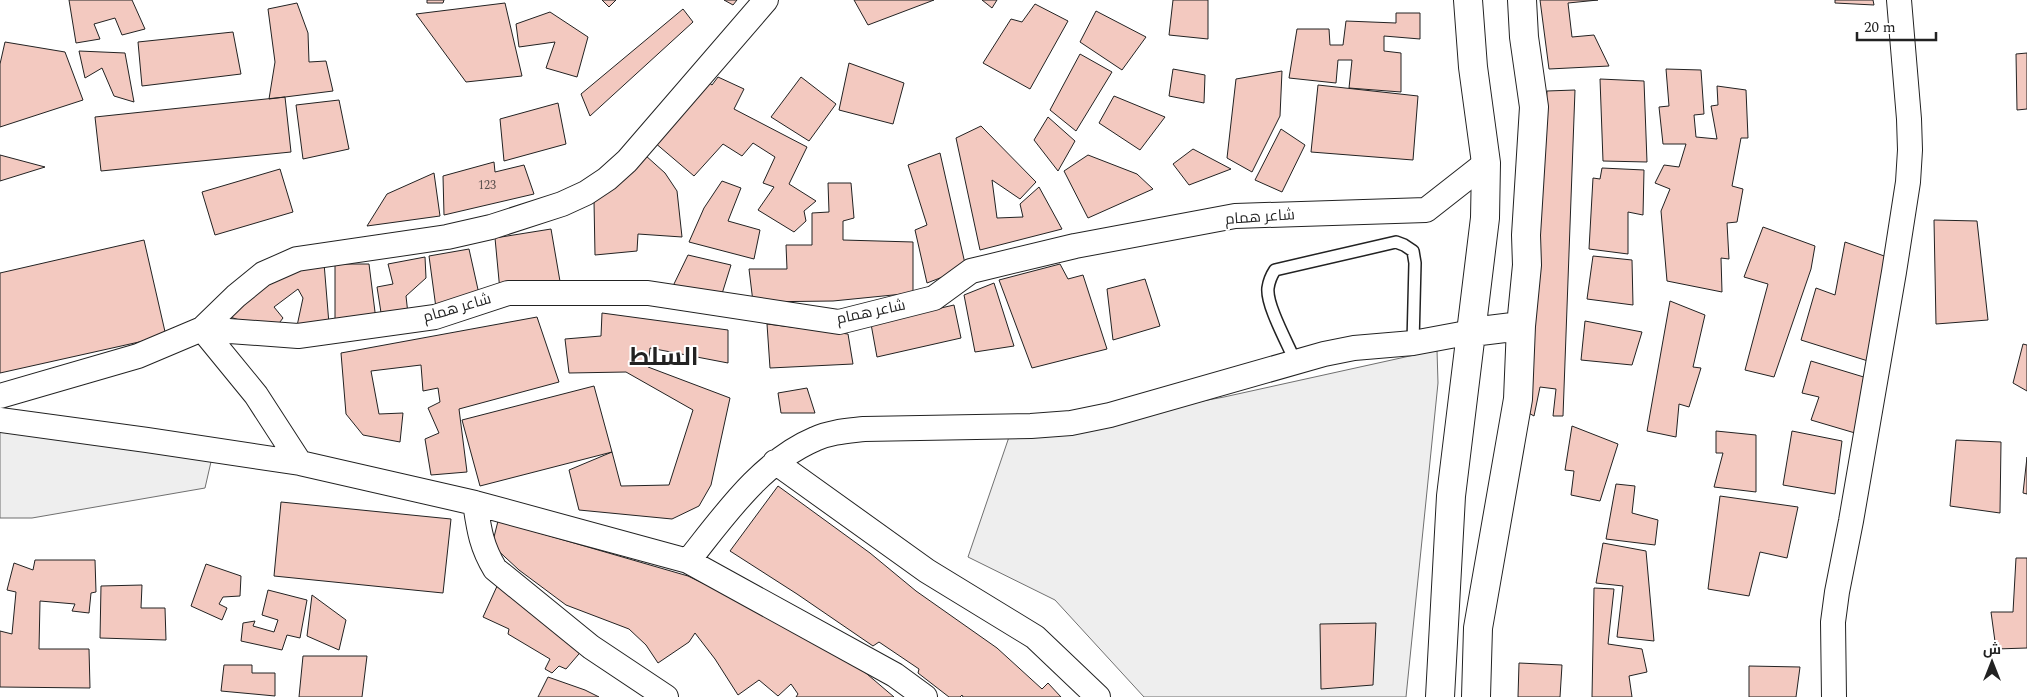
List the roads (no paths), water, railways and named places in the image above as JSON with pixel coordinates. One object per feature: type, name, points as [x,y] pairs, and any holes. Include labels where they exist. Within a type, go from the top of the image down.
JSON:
[{"type":"main road","points":[[1440,697],[1452,496],[1485,218],[1486,163],[1473,67],[1468,0]]},
{"type":"main road","points":[[1476,697],[1478,628],[1518,399],[1527,265],[1526,235],[1534,107],[1524,37],[1522,0]]},
{"type":"main road","points":[[1472,332],[1522,326]]},
{"type":"street","points":[[0,396],[138,356],[202,330],[236,296],[263,274],[297,259],[438,238],[491,227],[562,204],[586,193],[608,179],[627,161],[766,0]]},
{"type":"street","points":[[1834,697],[1833,622],[1837,592],[1893,282],[1908,182],[1909,119],[1899,0]]},
{"type":"street","name":"شاعر همام","points":[[202,330],[298,336],[436,317],[508,293],[648,293],[839,322],[934,298],[971,271],[1076,246],[1235,216],[1426,210],[1486,163]]},
{"type":"street","points":[[202,330],[256,396],[300,463]]},
{"type":"street","points":[[688,561],[730,510],[775,462],[795,448],[817,438],[840,431],[1050,426],[1090,420],[1295,361],[1354,348],[1414,342],[1472,332]]},
{"type":"street","points":[[0,420],[300,463],[475,503],[688,561],[894,675],[926,697]]},
{"type":"street","points":[[775,462],[926,571],[1035,637],[1098,697]]},
{"type":"street","points":[[475,503],[481,542],[495,568],[591,647],[666,697]]},
{"type":"lane","points":[[1295,361],[1269,303],[1268,290],[1270,279],[1275,270],[1396,242],[1413,251],[1415,263],[1414,342]]},
{"type":"district","name":"السلط","points":[[664,358]]}]
